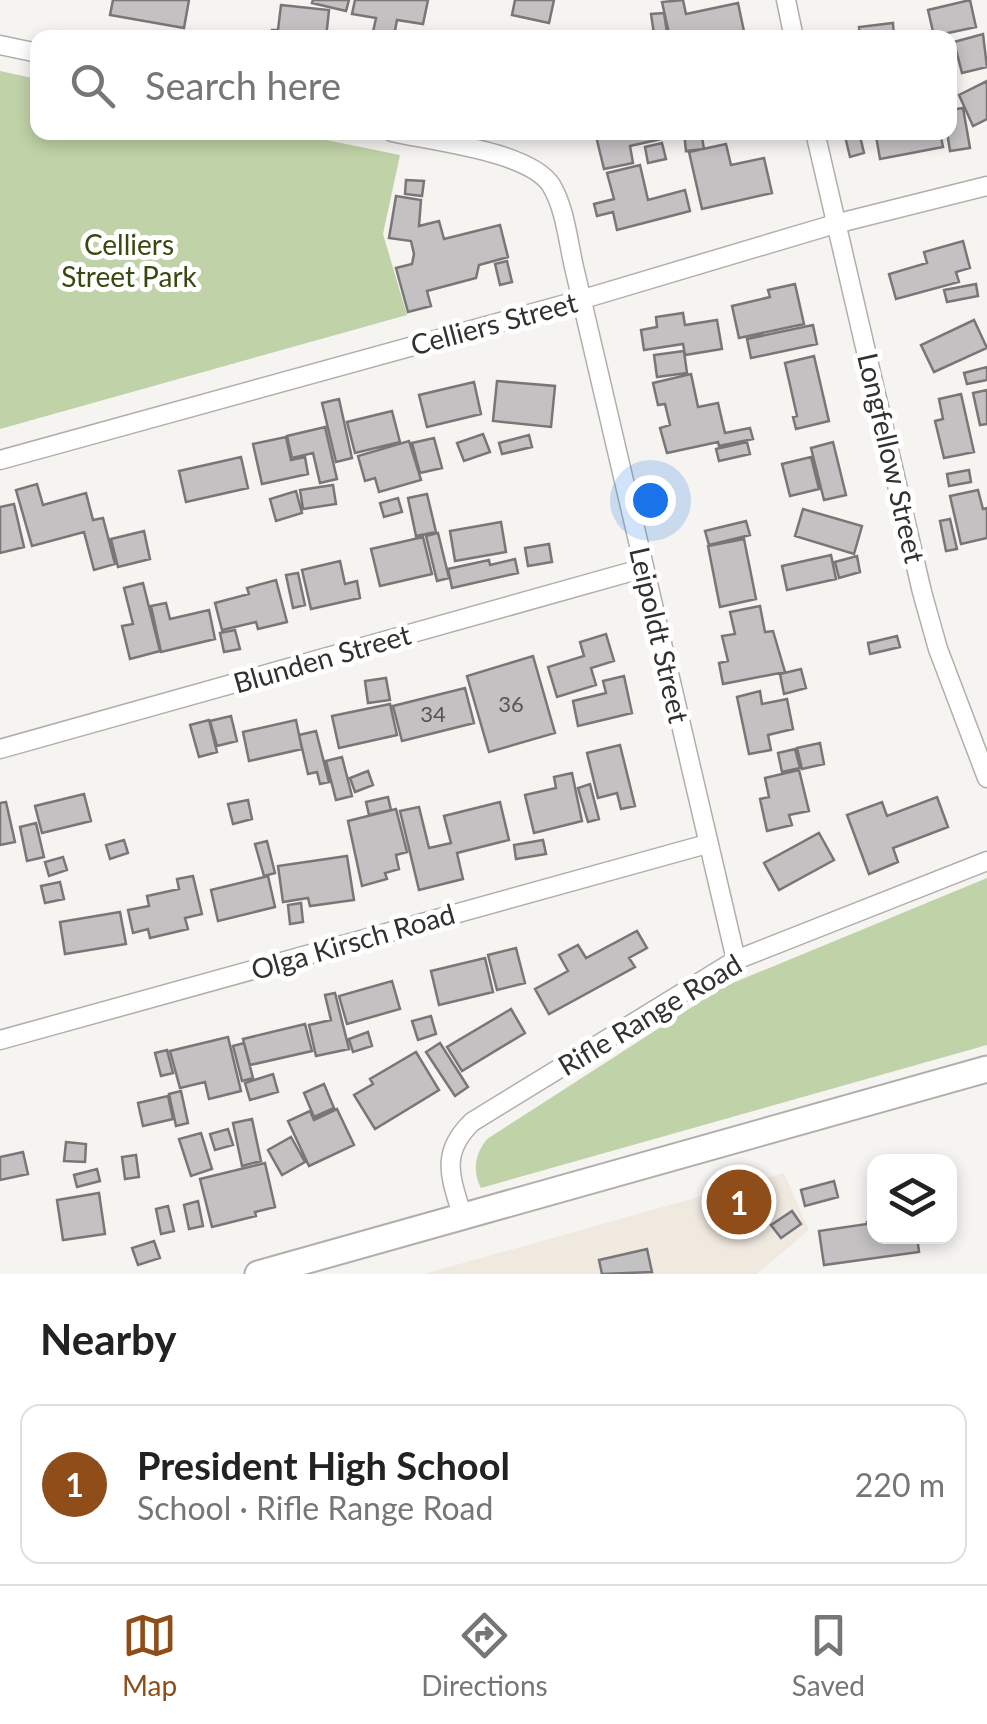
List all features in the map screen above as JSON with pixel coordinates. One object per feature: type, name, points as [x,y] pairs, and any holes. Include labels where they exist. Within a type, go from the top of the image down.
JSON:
[{"type":"main road","points":[[258,1274],[987,1070]]},
{"type":"street","points":[[786,0],[792,30]]},
{"type":"street","points":[[0,44],[30,51]]},
{"type":"street","name":"Leipoldt Street","points":[[427,140],[510,159],[542,174],[558,204],[736,960]]},
{"type":"street","name":"Longfellow Street","points":[[817,140],[922,592],[938,649],[987,778]]},
{"type":"street","name":"Celliers Street","points":[[0,460],[580,300],[836,224],[987,186]]},
{"type":"street","name":"Blunden Street","points":[[0,749],[644,568]]},
{"type":"street","name":"Olga Kirsch Road","points":[[0,1040],[706,844]]},
{"type":"street","name":"Rifle Range Road","points":[[462,1218],[449,1163],[457,1140],[472,1122],[736,960],[987,861]]},
{"type":"shaded area","points":[[784,1173],[809,1230],[757,1274],[424,1274]]},
{"type":"green space","name":"Celliers Street Park","points":[[0,71],[30,77],[30,140],[326,140],[400,155],[383,234],[407,315],[0,429]]},
{"type":"green space","points":[[987,878],[987,1045],[481,1188],[476,1163],[487,1139],[723,987]]},
{"type":"building","points":[[113,0],[189,0],[184,28],[110,15]]},
{"type":"building","points":[[349,0],[346,11],[312,3]]},
{"type":"building","points":[[355,0],[428,0],[423,24],[397,20],[395,30],[373,30],[376,18],[352,14]]},
{"type":"building","points":[[515,0],[554,0],[549,23],[512,15]]},
{"type":"building","points":[[683,0],[686,14],[738,3],[744,30],[668,30],[662,2]]},
{"type":"building","points":[[970,0],[976,27],[933,30],[928,10]]},
{"type":"building","points":[[281,5],[329,10],[327,30],[278,30]]},
{"type":"building","points":[[664,13],[667,30],[653,30],[651,14]]},
{"type":"building","points":[[893,23],[893,30],[859,30]]},
{"type":"building","points":[[983,34],[987,67],[962,73],[957,41]]},
{"type":"building","points":[[987,81],[987,119],[973,126],[959,95]]},
{"type":"building","points":[[963,108],[970,148],[950,151],[948,140],[957,140],[957,109]]},
{"type":"building","points":[[597,140],[657,140],[630,146],[633,163],[604,169]]},
{"type":"building","points":[[685,140],[702,140],[704,149],[686,151]]},
{"type":"building","points":[[846,140],[861,140],[864,153],[850,157]]},
{"type":"building","points":[[877,140],[942,140],[943,147],[880,159]]},
{"type":"building","points":[[662,143],[666,159],[648,163],[645,147]]},
{"type":"building","points":[[726,144],[731,165],[764,158],[772,193],[702,209],[689,152]]},
{"type":"building","points":[[640,165],[648,200],[685,190],[690,211],[617,230],[613,212],[597,216],[594,204],[614,199],[607,173]]},
{"type":"building","points":[[406,180],[424,181],[422,196],[405,194]]},
{"type":"building","points":[[396,196],[421,200],[419,226],[439,221],[444,239],[500,225],[508,257],[479,265],[476,278],[427,291],[431,306],[408,312],[396,268],[412,264],[414,254],[411,241],[389,238]]},
{"type":"building","points":[[963,241],[970,268],[956,272],[959,282],[896,299],[889,274],[927,263],[924,252]]},
{"type":"building","points":[[507,261],[512,282],[500,285],[495,264]]},
{"type":"building","points":[[795,284],[804,324],[739,338],[732,306],[770,297],[768,290]]},
{"type":"building","points":[[976,284],[978,296],[947,302],[944,290]]},
{"type":"building","points":[[683,313],[685,325],[717,320],[722,349],[685,355],[683,344],[644,350],[641,330],[657,327],[656,317]]},
{"type":"building","points":[[974,320],[987,348],[934,372],[921,345]]},
{"type":"building","points":[[813,325],[817,344],[751,358],[747,339]]},
{"type":"building","points":[[684,351],[687,373],[657,377],[654,355]]},
{"type":"building","points":[[814,356],[829,421],[796,429],[793,417],[797,416],[785,363]]},
{"type":"building","points":[[987,367],[987,380],[967,384],[964,373]]},
{"type":"building","points":[[691,374],[698,407],[718,403],[725,433],[750,428],[753,439],[667,453],[660,428],[670,425],[665,404],[658,405],[653,383]]},
{"type":"building","points":[[497,381],[555,386],[551,427],[493,421]]},
{"type":"building","points":[[474,382],[481,414],[427,427],[419,395]]},
{"type":"building","points":[[987,390],[987,424],[980,425],[973,393]]},
{"type":"building","points":[[961,394],[974,452],[944,458],[935,421],[943,419],[939,399]]},
{"type":"building","points":[[339,399],[352,458],[336,462],[322,403]]},
{"type":"building","points":[[392,411],[400,442],[355,453],[347,422]]},
{"type":"building","points":[[325,427],[337,479],[320,483],[313,453],[292,458],[287,436]]},
{"type":"building","points":[[483,434],[490,452],[464,461],[457,443]]},
{"type":"building","points":[[529,435],[532,447],[502,454],[499,443]]},
{"type":"building","points":[[286,437],[291,460],[305,457],[308,474],[262,484],[253,444]]},
{"type":"building","points":[[434,438],[442,468],[420,473],[412,443]]},
{"type":"building","points":[[409,441],[421,480],[379,492],[375,478],[365,481],[358,456]]},
{"type":"building","points":[[747,442],[750,454],[719,461],[716,449]]},
{"type":"building","points":[[833,442],[846,495],[824,500],[811,448]]},
{"type":"building","points":[[241,457],[248,488],[186,502],[179,471]]},
{"type":"building","points":[[811,457],[819,489],[790,496],[782,464]]},
{"type":"building","points":[[969,470],[971,482],[949,486],[947,474]]},
{"type":"building","points":[[37,484],[43,505],[86,493],[93,520],[103,518],[115,564],[94,570],[84,532],[32,546],[16,490]]},
{"type":"building","points":[[333,485],[336,504],[303,509],[300,490]]},
{"type":"building","points":[[978,490],[983,509],[987,508],[987,538],[961,544],[950,496]]},
{"type":"building","points":[[296,491],[302,513],[276,521],[270,499]]},
{"type":"building","points":[[427,494],[436,532],[416,536],[408,498]]},
{"type":"building","points":[[398,498],[402,512],[384,517],[380,503]]},
{"type":"building","points":[[14,504],[24,547],[0,553],[0,507]]},
{"type":"building","points":[[803,509],[862,526],[854,554],[795,536]]},
{"type":"building","points":[[950,519],[957,549],[946,551],[940,521]]},
{"type":"building","points":[[746,521],[750,535],[709,545],[705,531]]},
{"type":"building","points":[[501,522],[506,552],[455,561],[450,531]]},
{"type":"building","points":[[144,531],[150,559],[118,567],[111,539]]},
{"type":"building","points":[[438,533],[449,578],[437,581],[426,536]]},
{"type":"building","points":[[423,537],[432,574],[380,586],[371,549]]},
{"type":"building","points":[[744,539],[756,599],[720,607],[708,546]]},
{"type":"building","points":[[549,544],[552,562],[528,566],[525,548]]},
{"type":"building","points":[[831,555],[836,579],[787,590],[782,566]]},
{"type":"building","points":[[857,556],[860,572],[839,578],[835,562]]},
{"type":"building","points":[[515,559],[518,573],[452,588],[448,569]]},
{"type":"building","points":[[340,561],[345,584],[357,581],[360,598],[311,609],[302,570]]},
{"type":"building","points":[[298,573],[305,605],[293,608],[286,575]]},
{"type":"building","points":[[276,580],[287,622],[258,629],[256,622],[222,630],[215,603],[249,594],[247,588]]},
{"type":"building","points":[[143,583],[160,651],[130,659],[122,626],[133,624],[124,588]]},
{"type":"building","points":[[166,603],[170,619],[209,610],[215,639],[161,652],[151,606]]},
{"type":"building","points":[[760,606],[765,632],[773,631],[785,672],[723,684],[719,663],[728,661],[722,636],[735,634],[730,612]]},
{"type":"building","points":[[235,630],[240,649],[224,652],[220,633]]},
{"type":"building","points":[[606,634],[614,661],[591,668],[596,685],[557,697],[548,667],[584,656],[580,642]]},
{"type":"building","points":[[897,636],[900,647],[870,654],[868,643]]},
{"type":"building","points":[[533,656],[555,733],[489,752],[467,676]]},
{"type":"building","points":[[801,669],[806,688],[784,694],[780,674]]},
{"type":"building","points":[[624,676],[632,713],[578,726],[573,701],[606,693],[603,681]]},
{"type":"building","points":[[386,678],[390,700],[368,703],[365,681]]},
{"type":"building","points":[[465,688],[474,723],[402,741],[393,706]]},
{"type":"building","points":[[760,691],[762,704],[787,699],[793,729],[768,735],[771,750],[749,754],[737,697]]},
{"type":"building","points":[[390,704],[397,735],[339,748],[332,716]]},
{"type":"building","points":[[231,716],[237,741],[217,746],[210,721]]},
{"type":"building","points":[[209,720],[217,752],[199,757],[190,725]]},
{"type":"building","points":[[296,720],[302,749],[249,761],[243,732]]},
{"type":"building","points":[[316,731],[329,782],[320,784],[317,772],[308,774],[299,735]]},
{"type":"building","points":[[820,743],[824,764],[802,769],[797,748]]},
{"type":"building","points":[[620,745],[635,806],[621,809],[617,793],[598,798],[587,753]]},
{"type":"building","points":[[795,749],[800,768],[782,772],[778,753]]},
{"type":"building","points":[[342,757],[352,796],[336,800],[326,761]]},
{"type":"building","points":[[799,770],[809,811],[789,815],[792,825],[767,831],[760,799],[769,797],[765,778]]},
{"type":"building","points":[[368,771],[373,785],[355,792],[350,778]]},
{"type":"building","points":[[572,773],[582,821],[534,833],[525,795],[556,788],[554,777]]},
{"type":"building","points":[[590,784],[599,819],[588,822],[578,788]]},
{"type":"building","points":[[84,794],[91,821],[42,833],[35,806]]},
{"type":"building","points":[[388,797],[391,810],[369,815],[366,802]]},
{"type":"building","points":[[937,797],[948,827],[893,848],[898,862],[869,874],[847,815],[882,802],[887,816]]},
{"type":"building","points":[[248,800],[252,819],[233,824],[228,804]]},
{"type":"building","points":[[6,802],[15,842],[0,845],[0,803]]},
{"type":"building","points":[[500,802],[509,840],[457,853],[463,879],[419,890],[400,811],[419,807],[429,848],[451,843],[444,816]]},
{"type":"building","points":[[396,809],[407,852],[396,855],[399,869],[385,873],[387,879],[362,886],[348,821]]},
{"type":"building","points":[[36,823],[44,857],[27,861],[20,827]]},
{"type":"building","points":[[819,833],[834,860],[779,890],[764,863]]},
{"type":"building","points":[[124,840],[128,853],[110,859],[106,845]]},
{"type":"building","points":[[543,840],[546,854],[516,859],[514,845]]},
{"type":"building","points":[[267,841],[275,873],[264,876],[255,844]]},
{"type":"building","points":[[347,856],[354,900],[310,906],[308,898],[283,902],[278,866]]},
{"type":"building","points":[[63,857],[67,870],[49,876],[45,862]]},
{"type":"building","points":[[193,876],[202,914],[185,918],[188,929],[150,938],[148,929],[133,933],[128,910],[149,906],[147,896],[179,889],[177,879]]},
{"type":"building","points":[[268,876],[275,907],[218,921],[211,890]]},
{"type":"building","points":[[60,882],[64,899],[45,903],[41,886]]},
{"type":"building","points":[[301,903],[303,922],[290,924],[288,905]]},
{"type":"building","points":[[120,912],[126,944],[65,954],[60,922]]},
{"type":"building","points":[[637,931],[647,948],[629,958],[635,967],[549,1014],[535,989],[568,971],[559,955],[578,945],[586,958]]},
{"type":"building","points":[[516,948],[525,983],[497,990],[488,955]]},
{"type":"building","points":[[485,958],[493,992],[439,1005],[431,971]]},
{"type":"building","points":[[392,981],[400,1009],[347,1024],[339,996]]},
{"type":"building","points":[[335,993],[349,1049],[316,1056],[309,1025],[331,1020],[325,995]]},
{"type":"building","points":[[511,1009],[525,1033],[462,1071],[447,1047]]},
{"type":"building","points":[[431,1016],[436,1034],[418,1040],[412,1021]]},
{"type":"building","points":[[305,1024],[312,1051],[250,1065],[243,1039]]},
{"type":"building","points":[[368,1032],[372,1046],[353,1052],[349,1039]]},
{"type":"building","points":[[228,1037],[241,1091],[209,1099],[205,1082],[180,1088],[170,1051]]},
{"type":"building","points":[[244,1043],[253,1078],[242,1081],[233,1046]]},
{"type":"building","points":[[440,1043],[468,1087],[455,1096],[426,1052]]},
{"type":"building","points":[[167,1050],[173,1073],[161,1076],[155,1053]]},
{"type":"building","points":[[416,1052],[439,1090],[375,1129],[354,1095],[373,1084],[370,1079]]},
{"type":"building","points":[[273,1074],[278,1092],[250,1100],[245,1083]]},
{"type":"building","points":[[324,1084],[334,1108],[314,1117],[304,1093]]},
{"type":"building","points":[[181,1091],[188,1123],[176,1126],[169,1094]]},
{"type":"building","points":[[168,1096],[173,1119],[143,1126],[138,1103]]},
{"type":"building","points":[[337,1109],[354,1145],[309,1166],[288,1121],[310,1111],[314,1120]]},
{"type":"building","points":[[252,1119],[261,1161],[242,1166],[233,1123]]},
{"type":"building","points":[[228,1129],[233,1145],[215,1150],[210,1134]]},
{"type":"building","points":[[201,1133],[212,1169],[191,1176],[179,1139]]},
{"type":"building","points":[[291,1137],[305,1162],[282,1175],[268,1150]]},
{"type":"building","points":[[66,1142],[86,1144],[85,1162],[64,1161]]},
{"type":"building","points":[[23,1152],[28,1174],[0,1180],[0,1157]]},
{"type":"building","points":[[136,1155],[139,1177],[125,1179],[122,1157]]},
{"type":"building","points":[[265,1163],[275,1207],[212,1227],[200,1179]]},
{"type":"building","points":[[97,1169],[100,1181],[77,1187],[74,1175]]},
{"type":"building","points":[[834,1181],[838,1197],[805,1206],[801,1190]]},
{"type":"building","points":[[99,1193],[105,1234],[63,1240],[57,1200]]},
{"type":"building","points":[[198,1201],[203,1226],[189,1229],[184,1205]]},
{"type":"building","points":[[168,1206],[174,1231],[161,1234],[156,1209]]},
{"type":"building","points":[[792,1211],[801,1224],[781,1238],[771,1225]]},
{"type":"building","points":[[867,1224],[867,1244],[918,1244],[919,1252],[824,1265],[819,1231]]},
{"type":"building","points":[[154,1241],[160,1258],[138,1265],[132,1248]]},
{"type":"building","points":[[647,1249],[652,1272],[602,1274],[599,1260]]},
{"type":"place","name":"President High School","points":[[739,1202]]}]
